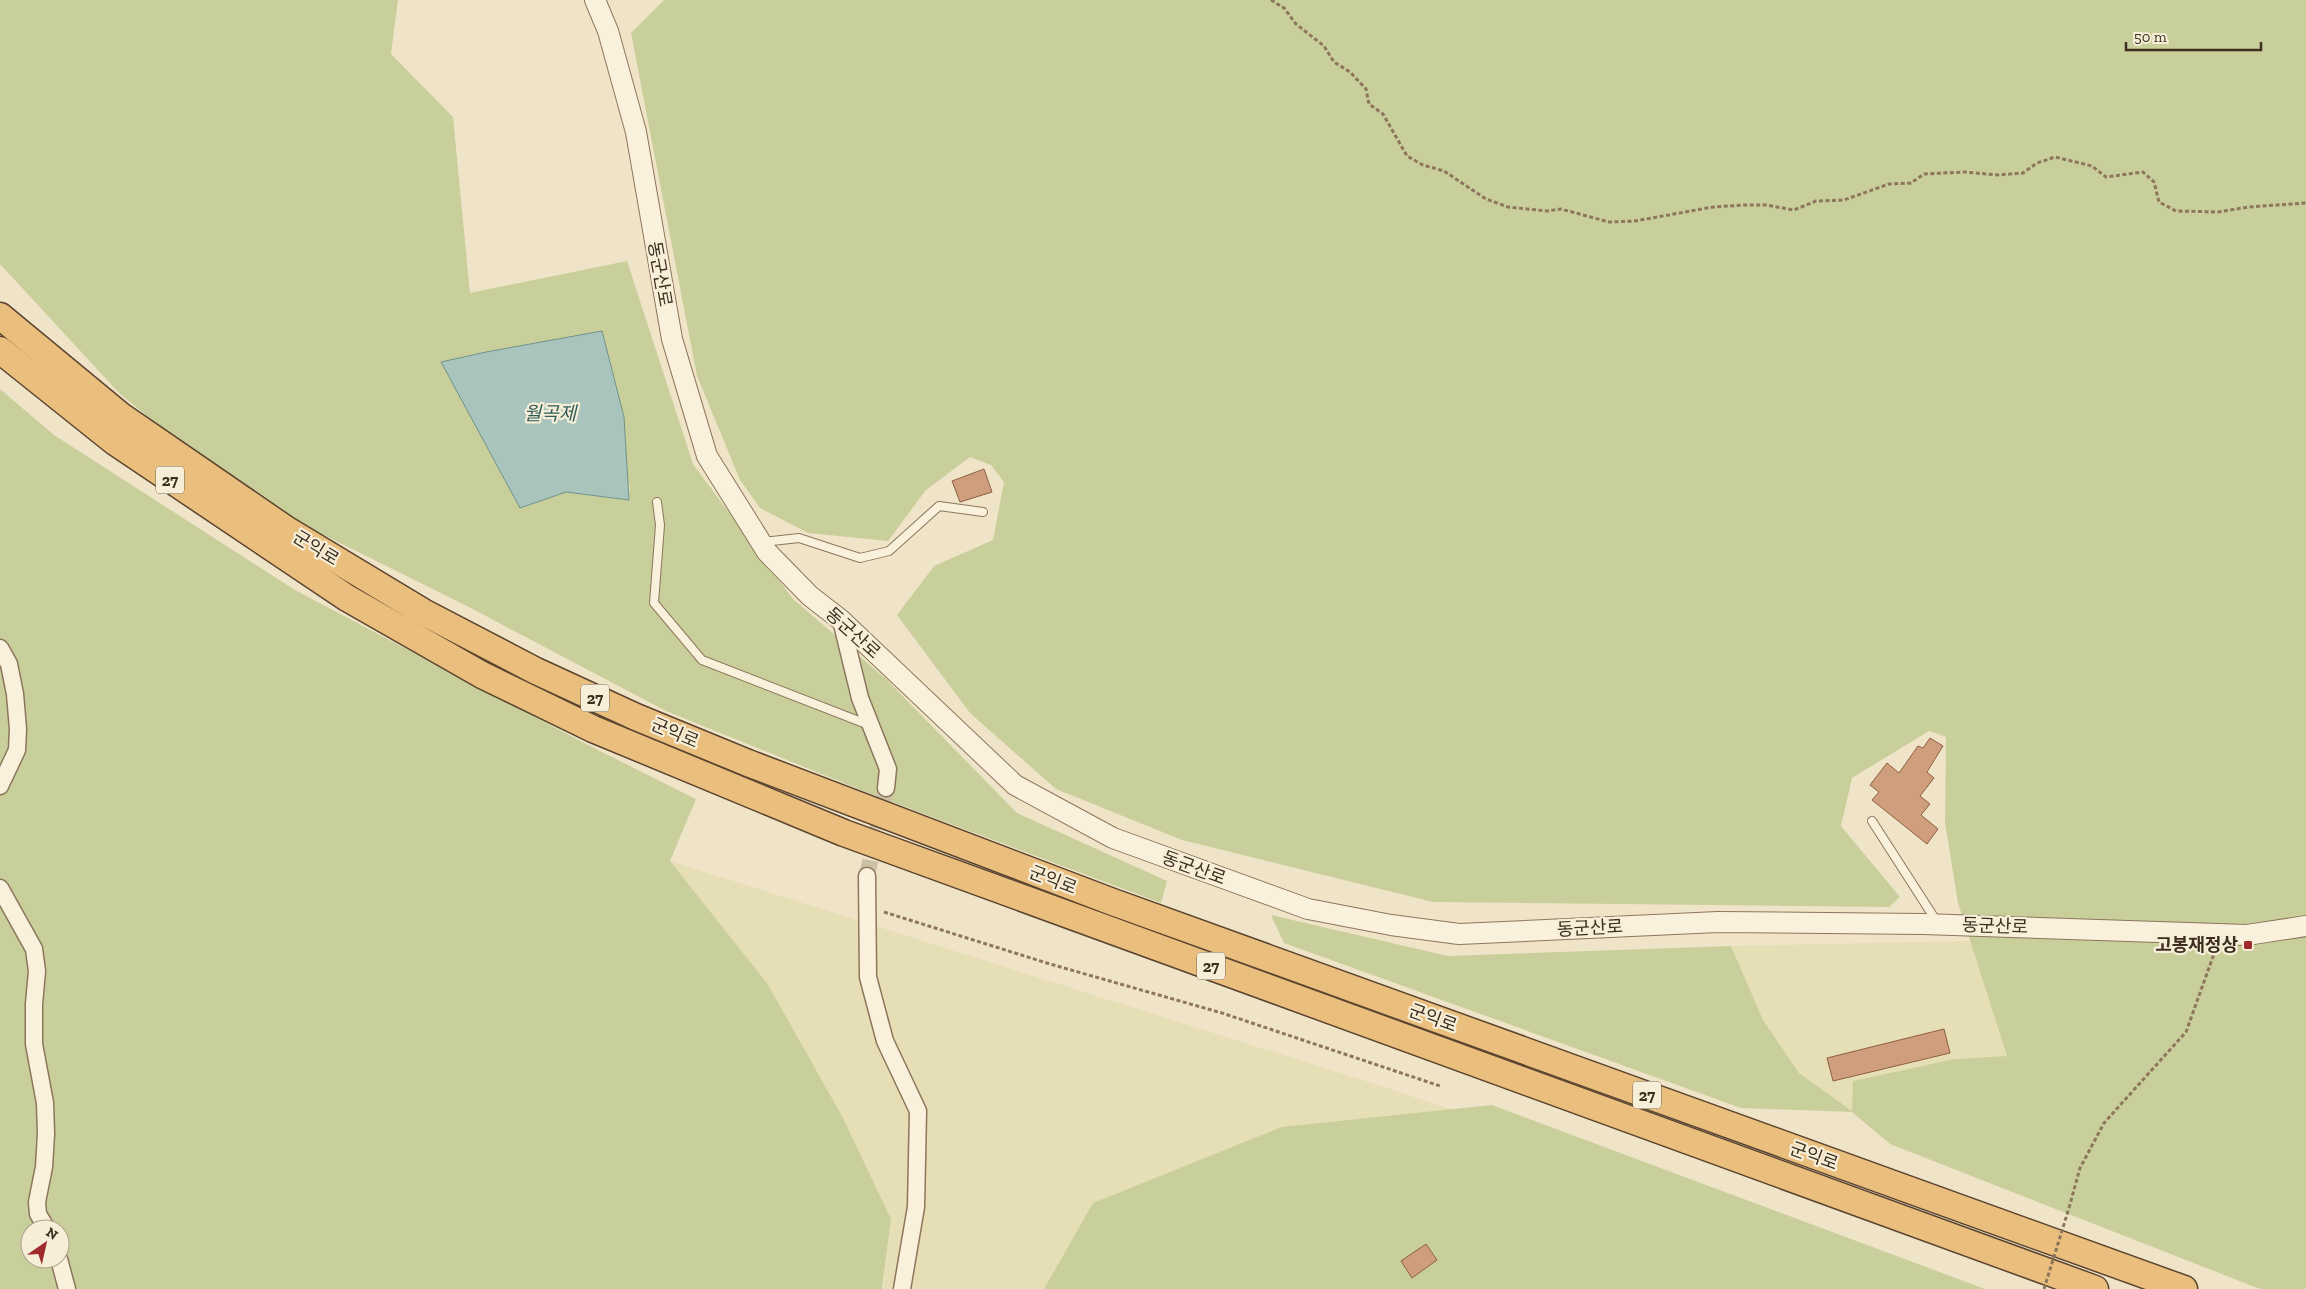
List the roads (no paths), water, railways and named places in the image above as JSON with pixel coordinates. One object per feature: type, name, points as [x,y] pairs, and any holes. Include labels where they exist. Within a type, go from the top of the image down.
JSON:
[{"type":"highway","name":"군익로","points":[[0,316],[121,416],[287,530],[423,612],[536,671],[636,716],[748,763],[1110,901],[2184,1289]]},
{"type":"highway","name":"군익로","points":[[0,350],[115,442],[347,598],[482,675],[593,729],[844,833],[2095,1289]]},
{"type":"street","name":"동군산로","points":[[594,0],[608,31],[636,132],[674,348],[708,456],[767,552],[810,596],[841,620],[1015,785],[1113,838],[1308,909],[1391,925],[1459,934],[1718,922],[1938,924],[2247,935],[2306,926]]},
{"type":"street","points":[[841,620],[860,698],[888,768],[886,788]]},
{"type":"street","points":[[0,648],[9,664],[15,694],[18,729],[18,750],[0,786]]},
{"type":"street","points":[[867,876],[868,978],[885,1041],[918,1111],[916,1207],[902,1289]]},
{"type":"street","points":[[0,888],[34,949],[37,971],[34,1004],[34,1044],[45,1104],[46,1134],[44,1167],[37,1202],[38,1214],[41,1219]]},
{"type":"street","points":[[62,1269],[67,1289]]},
{"type":"lane","points":[[657,502],[660,525],[654,603],[702,660],[871,726]]},
{"type":"lane","points":[[761,542],[799,538],[860,558],[889,551],[939,506],[983,512]]},
{"type":"lane","points":[[1872,820],[1938,924]]},
{"type":"water","name":"월곡제","points":[[602,331],[624,417],[629,500],[566,492],[520,508],[441,362]]},
{"type":"tunnel","points":[[867,876],[886,788]]},
{"type":"place","name":"고봉재정상","points":[[2248,945]]}]
